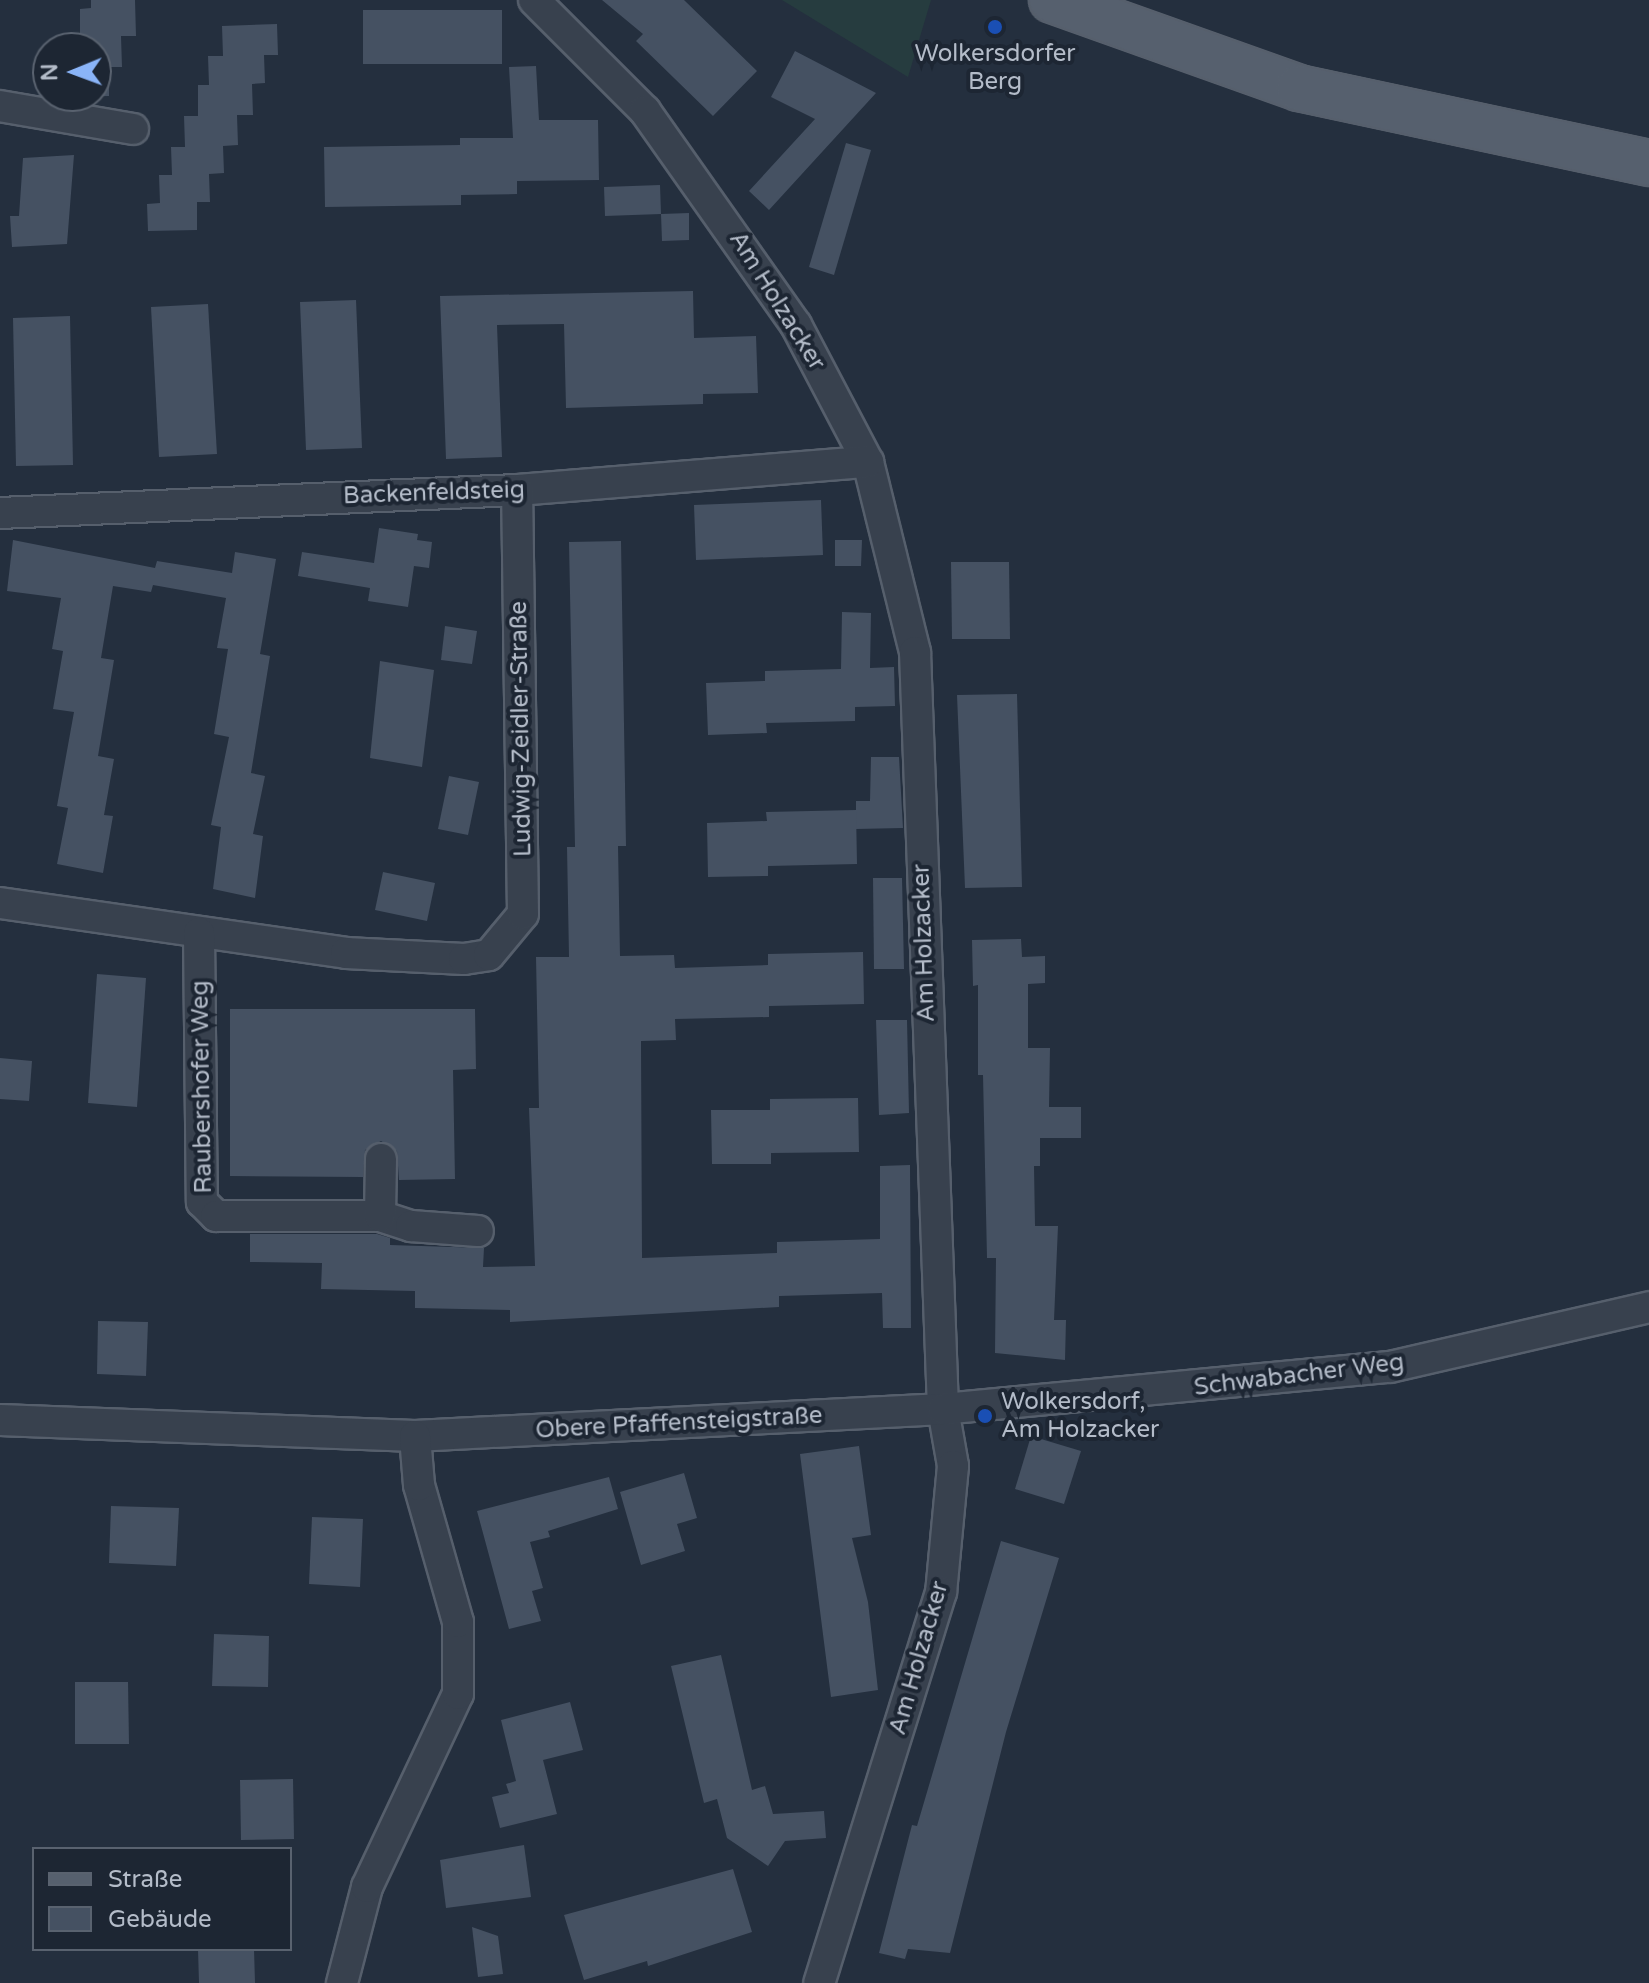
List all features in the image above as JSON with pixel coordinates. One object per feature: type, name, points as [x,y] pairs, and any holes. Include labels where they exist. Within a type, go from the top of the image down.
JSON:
[{"type":"main road","points":[[1052,0],[1299,88],[1649,163]]},
{"type":"street","name":"Am Holzacker","points":[[534,0],[645,111],[723,215],[796,325],[868,462],[915,652],[943,1409],[953,1466],[941,1592],[819,1983]]},
{"type":"street","points":[[0,106],[133,129]]},
{"type":"street","name":"Backenfeldsteig","points":[[0,513],[517,490],[868,462]]},
{"type":"street","name":"Ludwig-Zeidler-Straße","points":[[199,933],[346,953],[464,959],[489,955],[523,914],[517,490]]},
{"type":"street","points":[[0,903],[199,933]]},
{"type":"street","name":"Raubershofer Weg","points":[[199,933],[202,1202],[216,1216],[380,1216],[411,1226],[478,1231]]},
{"type":"street","points":[[380,1216],[381,1159]]},
{"type":"street","name":"Schwabacher Weg","points":[[943,1409],[1390,1367],[1649,1307]]},
{"type":"street","name":"Obere Pfaffensteigstraße","points":[[0,1420],[415,1436],[943,1409]]},
{"type":"street","points":[[342,1983],[367,1887],[458,1694],[458,1622],[419,1485],[415,1436]]},
{"type":"green space","points":[[782,0],[931,0],[908,77]]},
{"type":"building","points":[[91,0],[135,0],[136,36],[121,36],[122,67],[112,67],[112,32],[80,32],[80,9],[91,8]]},
{"type":"building","points":[[602,0],[684,0],[757,71],[713,116],[636,41],[643,34]]},
{"type":"building","points":[[363,10],[502,10],[502,64],[363,64]]},
{"type":"building","points":[[277,24],[278,55],[264,55],[265,83],[252,84],[253,115],[237,115],[238,145],[223,146],[224,173],[209,174],[210,202],[197,202],[197,230],[148,231],[147,204],[160,203],[159,175],[172,175],[171,147],[185,147],[184,116],[198,116],[198,85],[209,85],[208,56],[223,56],[222,26]]},
{"type":"building","points":[[795,51],[876,93],[769,210],[749,191],[815,119],[771,97]]},
{"type":"building","points":[[536,66],[539,120],[598,120],[599,180],[517,181],[517,194],[461,195],[461,205],[325,207],[324,147],[460,145],[460,138],[513,138],[509,67]]},
{"type":"building","points":[[846,143],[871,150],[834,275],[809,267]]},
{"type":"building","points":[[74,155],[67,244],[12,247],[10,216],[19,216],[23,158]]},
{"type":"building","points":[[660,185],[661,214],[605,216],[604,187]]},
{"type":"building","points":[[689,213],[689,240],[662,241],[661,214]]},
{"type":"building","points":[[693,291],[694,338],[756,336],[758,393],[703,394],[703,404],[566,408],[564,324],[497,325],[502,457],[446,459],[440,296]]},
{"type":"building","points":[[356,300],[362,448],[306,450],[300,302]]},
{"type":"building","points":[[208,304],[217,454],[159,457],[151,307]]},
{"type":"building","points":[[70,316],[73,465],[16,466],[13,318]]},
{"type":"building","points":[[821,500],[823,555],[696,560],[694,505]]},
{"type":"building","points":[[379,528],[418,534],[417,540],[432,542],[429,568],[414,566],[408,607],[368,601],[370,588],[298,576],[302,552],[374,563]]},
{"type":"building","points":[[13,540],[155,568],[157,561],[232,573],[235,552],[276,559],[260,654],[270,656],[251,773],[265,776],[253,834],[263,836],[255,898],[213,889],[221,827],[211,825],[229,737],[214,734],[228,649],[217,648],[226,598],[153,585],[151,592],[113,586],[101,658],[114,660],[98,756],[114,759],[104,815],[113,816],[103,873],[57,864],[68,808],[57,806],[74,712],[53,709],[63,651],[52,649],[61,598],[7,591]]},
{"type":"building","points":[[835,540],[862,540],[861,566],[835,566]]},
{"type":"building","points":[[621,541],[626,846],[618,846],[620,956],[674,955],[675,968],[768,965],[768,954],[863,952],[864,1004],[769,1006],[769,1017],[675,1019],[676,1040],[641,1041],[642,1258],[777,1253],[777,1242],[880,1239],[880,1166],[910,1165],[911,1328],[883,1328],[882,1293],[779,1296],[779,1307],[510,1322],[510,1310],[415,1308],[415,1291],[321,1289],[322,1263],[250,1262],[250,1234],[377,1234],[390,1238],[390,1245],[484,1248],[483,1267],[535,1266],[529,1108],[539,1108],[536,957],[569,957],[567,847],[575,847],[569,542]]},
{"type":"building","points":[[951,562],[1009,562],[1010,639],[952,639]]},
{"type":"building","points":[[842,612],[871,613],[870,668],[894,667],[895,706],[855,707],[855,721],[766,723],[767,733],[708,735],[706,683],[765,681],[765,671],[841,669]]},
{"type":"building","points":[[445,626],[477,631],[472,664],[441,660]]},
{"type":"building","points":[[380,661],[434,670],[422,767],[370,758]]},
{"type":"building","points":[[1017,694],[1022,887],[965,888],[957,695]]},
{"type":"building","points":[[871,757],[899,757],[903,828],[856,829],[856,801],[870,801]]},
{"type":"building","points":[[449,776],[479,782],[468,835],[438,829]]},
{"type":"building","points":[[856,810],[857,864],[768,866],[768,876],[708,877],[707,823],[767,821],[766,812]]},
{"type":"building","points":[[383,872],[435,883],[427,921],[375,910]]},
{"type":"building","points":[[873,878],[902,878],[904,969],[874,969]]},
{"type":"building","points":[[1021,939],[1022,957],[1045,956],[1045,983],[1028,984],[1028,1048],[1050,1048],[1049,1107],[1081,1107],[1081,1138],[1040,1138],[1040,1166],[1034,1166],[1035,1226],[1058,1226],[1054,1320],[1066,1320],[1065,1360],[995,1353],[996,1258],[987,1258],[983,1075],[978,1075],[978,985],[973,986],[972,940]]},
{"type":"building","points":[[97,974],[146,978],[137,1107],[88,1103]]},
{"type":"building","points":[[230,1009],[475,1009],[476,1069],[453,1070],[455,1179],[399,1180],[397,1151],[381,1141],[365,1150],[363,1177],[230,1176]]},
{"type":"building","points":[[876,1020],[907,1020],[909,1113],[879,1115]]},
{"type":"building","points":[[0,1058],[32,1061],[29,1101],[0,1099]]},
{"type":"building","points":[[858,1098],[859,1152],[771,1153],[771,1164],[712,1164],[711,1110],[770,1110],[770,1099]]},
{"type":"building","points":[[98,1321],[148,1322],[146,1376],[97,1374]]},
{"type":"building","points":[[1031,1436],[1081,1451],[1064,1504],[1015,1489]]},
{"type":"building","points":[[859,1446],[871,1535],[852,1538],[868,1602],[878,1690],[831,1697],[800,1454]]},
{"type":"building","points":[[684,1473],[697,1518],[677,1524],[685,1551],[641,1565],[620,1492]]},
{"type":"building","points":[[609,1477],[618,1509],[548,1531],[550,1537],[530,1542],[543,1588],[532,1591],[541,1621],[509,1629],[477,1511]]},
{"type":"building","points":[[111,1506],[179,1508],[176,1566],[109,1563]]},
{"type":"building","points":[[312,1517],[363,1519],[360,1587],[309,1584]]},
{"type":"building","points":[[1001,1541],[1059,1558],[1006,1732],[950,1953],[908,1949],[905,1959],[879,1953],[912,1825],[917,1826]]},
{"type":"building","points":[[214,1634],[269,1636],[268,1687],[212,1686]]},
{"type":"building","points":[[721,1655],[752,1790],[765,1786],[773,1814],[824,1811],[826,1838],[785,1841],[768,1866],[727,1838],[717,1799],[704,1803],[671,1666]]},
{"type":"building","points":[[75,1682],[128,1682],[129,1744],[75,1744]]},
{"type":"building","points":[[570,1702],[583,1750],[543,1760],[557,1814],[500,1828],[492,1797],[509,1793],[506,1784],[516,1781],[501,1720]]},
{"type":"building","points":[[293,1779],[294,1839],[241,1840],[240,1780]]},
{"type":"building","points":[[524,1845],[531,1897],[446,1908],[440,1860]]},
{"type":"building","points":[[733,1869],[752,1932],[648,1966],[647,1961],[584,1980],[564,1915]]},
{"type":"building","points":[[472,1927],[498,1936],[503,1974],[478,1977]]},
{"type":"building","points":[[198,1951],[254,1951],[255,1983],[199,1983]]},
{"type":"place","name":"Wolkersdorfer Berg","points":[[995,27]]},
{"type":"place","name":"Wolkersdorf, Am Holzacker","points":[[985,1416]]}]
